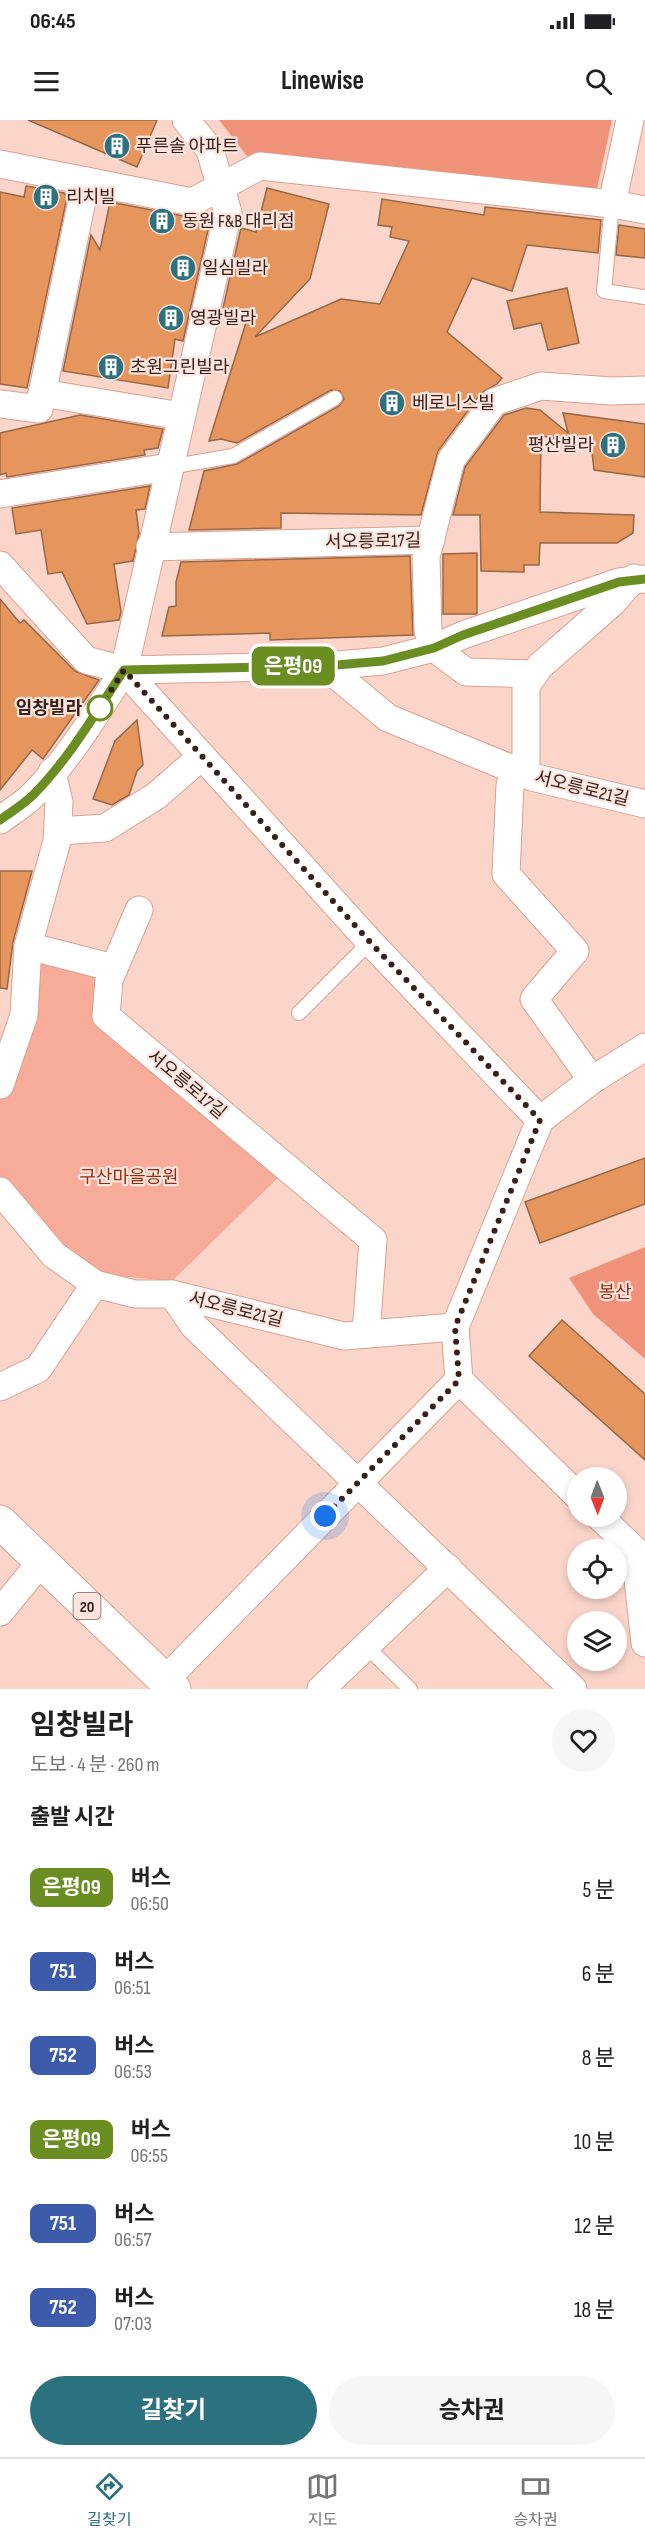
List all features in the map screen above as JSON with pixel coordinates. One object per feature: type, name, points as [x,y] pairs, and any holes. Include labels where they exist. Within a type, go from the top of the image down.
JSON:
[{"type":"main road","name":"20","points":[[0,1522],[169,1685]]},
{"type":"street","points":[[0,820],[33,795],[92,719],[124,670],[150,547],[228,213],[210,150],[186,120]]},
{"type":"street","points":[[612,204],[630,120]]},
{"type":"street","points":[[0,164],[192,202],[260,166],[612,204],[645,210]]},
{"type":"street","points":[[0,404],[39,409],[87,181]]},
{"type":"street","name":"서오릉로17길","points":[[150,547],[430,540],[451,460],[494,402],[541,386],[610,391],[645,390]]},
{"type":"street","points":[[42,393],[181,416]]},
{"type":"street","points":[[0,494],[169,466]]},
{"type":"street","points":[[430,540],[426,557],[428,631],[434,648],[466,672],[534,674],[640,576]]},
{"type":"street","points":[[0,565],[86,660],[124,670],[325,666],[383,661],[434,648],[463,635],[640,576]]},
{"type":"street","points":[[325,666],[388,718],[519,772]]},
{"type":"street","points":[[124,670],[370,942],[540,1120]]},
{"type":"street","name":"서오릉로21길","points":[[534,674],[526,686],[526,762],[510,785],[506,874],[575,951],[534,999],[592,1080]]},
{"type":"street","points":[[58,831],[105,828],[156,796],[202,756]]},
{"type":"street","points":[[0,1085],[24,1015],[28,946],[57,841],[59,802],[52,772]]},
{"type":"street","name":"서오릉로21길","points":[[519,772],[645,804]]},
{"type":"street","points":[[28,946],[114,968],[139,910]]},
{"type":"street","name":"서오릉로17길","points":[[114,968],[109,980],[106,1016],[373,1240],[366,1334]]},
{"type":"street","points":[[567,1485],[459,1380],[455,1327],[540,1120],[592,1080],[645,1047]]},
{"type":"street","points":[[0,1191],[54,1255],[94,1284],[135,1294],[172,1294]]},
{"type":"street","points":[[0,1387],[38,1369],[94,1284]]},
{"type":"street","name":"서오릉로21길","points":[[172,1294],[344,1336],[455,1327]]},
{"type":"street","name":"서오릉로21길","points":[[172,1294],[194,1326],[573,1689]]},
{"type":"street","points":[[169,1685],[358,1483],[459,1380]]},
{"type":"street","points":[[610,1527],[640,1556],[645,1643]]},
{"type":"street","points":[[0,1612],[42,1562]]},
{"type":"street","points":[[321,1689],[448,1568]]},
{"type":"lane","points":[[612,204],[604,291],[645,297]]},
{"type":"lane","points":[[169,466],[233,456],[335,398]]},
{"type":"lane","points":[[299,1013],[370,942]]},
{"type":"lane","points":[[366,1646],[410,1689]]},
{"type":"green space","points":[[219,120],[612,120],[596,193],[247,156]]},
{"type":"green space","name":"구산마을공원","points":[[39,959],[104,974],[99,1021],[281,1175],[172,1281],[94,1274],[62,1254],[0,1179],[0,1085]]},
{"type":"green space","name":"봉산","points":[[645,1247],[645,1359],[593,1314],[569,1278]]},
{"type":"building","name":"푸른솔 아파트","points":[[28,120],[157,120],[137,167]]},
{"type":"building","points":[[26,186],[64,193],[67,197],[27,388],[0,384],[0,192],[24,197]]},
{"type":"building","points":[[267,188],[329,204],[310,279],[255,337],[341,299],[380,304],[409,241],[390,237],[392,227],[378,225],[382,199],[484,215],[485,207],[601,220],[598,253],[527,245],[512,291],[472,278],[447,332],[502,378],[497,384],[481,393],[438,451],[421,515],[281,513],[281,528],[189,530],[204,471],[237,464],[339,406],[344,399],[340,391],[331,390],[237,443],[221,439],[209,441],[249,313],[223,308],[241,228],[256,232]]},
{"type":"building","points":[[110,202],[210,221],[183,341],[175,339],[168,388],[63,371],[91,235],[100,250]]},
{"type":"building","points":[[619,225],[645,229],[645,258],[616,255]]},
{"type":"building","points":[[567,288],[579,343],[548,350],[541,323],[514,329],[507,301]]},
{"type":"building","points":[[526,408],[540,410],[568,433],[563,413],[645,424],[645,477],[594,470],[591,444],[541,436],[540,512],[634,515],[633,533],[617,543],[540,543],[539,565],[524,565],[524,572],[481,571],[480,515],[453,515],[465,467],[504,415]]},
{"type":"building","points":[[80,415],[163,429],[158,448],[144,450],[145,455],[7,477],[6,473],[0,475],[0,433]]},
{"type":"building","points":[[150,486],[145,509],[136,510],[139,533],[133,561],[114,564],[121,612],[119,620],[87,624],[62,572],[48,574],[41,530],[16,534],[12,508]]},
{"type":"building","points":[[477,553],[477,614],[443,614],[443,554]]},
{"type":"building","points":[[410,556],[413,635],[270,640],[270,633],[162,636],[169,607],[176,606],[176,582],[181,562]]},
{"type":"building","points":[[0,599],[20,623],[24,620],[75,671],[99,680],[43,759],[32,750],[0,790]]},
{"type":"building","points":[[137,720],[143,765],[137,771],[129,795],[112,805],[93,799],[115,741]]},
{"type":"building","points":[[0,871],[32,871],[13,942],[7,989],[0,988]]},
{"type":"building","points":[[645,1158],[645,1204],[540,1243],[525,1202]]},
{"type":"building","points":[[562,1320],[645,1394],[645,1460],[529,1356]]},
{"type":"bus line","name":"은평09","points":[[0,820],[33,795],[92,719],[124,670],[325,666],[383,661],[434,648],[463,635],[619,582],[645,579]]},
{"type":"place","name":"푸른솔 아파트","points":[[117,146]]},
{"type":"place","name":"리치빌","points":[[46,197]]},
{"type":"place","name":"동원 F&B 대리점","points":[[162,221]]},
{"type":"place","name":"일심빌라","points":[[183,268]]},
{"type":"place","name":"영광빌라","points":[[171,318]]},
{"type":"place","name":"초원그린빌라","points":[[111,367]]},
{"type":"place","name":"베로니스빌","points":[[392,403]]},
{"type":"place","name":"평산빌라","points":[[613,445]]},
{"type":"place","name":"임창빌라","points":[[100,708]]},
{"type":"route","points":[[100,708],[124,670],[370,942],[540,1120],[455,1327],[459,1380],[325,1516]]}]
